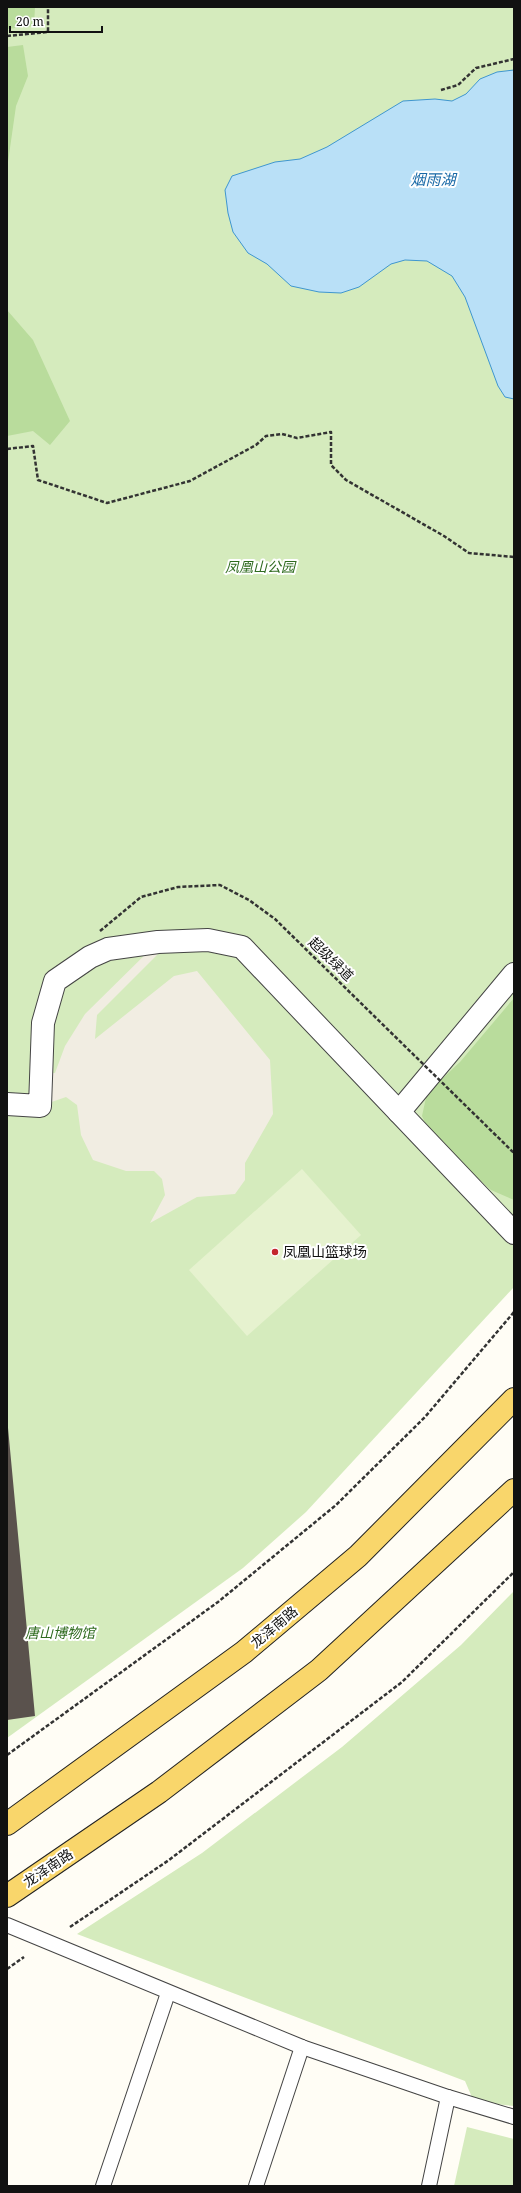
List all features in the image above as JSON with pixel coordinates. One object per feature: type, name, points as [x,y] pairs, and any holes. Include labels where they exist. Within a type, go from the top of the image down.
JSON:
[{"type":"main road","name":"龙泽南路","points":[[7,1824],[244,1652],[358,1556],[514,1399]]},
{"type":"main road","name":"龙泽南路","points":[[7,1896],[159,1792],[319,1670],[514,1490]]},
{"type":"street","points":[[7,1104],[40,1106],[43,1024],[55,980],[90,957],[108,949],[158,942],[208,940],[242,947],[514,1233]]},
{"type":"street","points":[[399,1112],[514,974]]},
{"type":"lane","points":[[7,1925],[168,1993],[302,2047],[448,2097],[514,2117]]},
{"type":"lane","points":[[103,2186],[168,1993]]},
{"type":"lane","points":[[256,2186],[302,2047]]},
{"type":"lane","points":[[429,2186],[448,2097]]},
{"type":"path","points":[[7,36],[48,32],[48,7]]},
{"type":"path","points":[[441,90],[458,85],[476,68],[514,59]]},
{"type":"path","points":[[7,449],[33,446],[38,480],[107,503],[190,482],[256,445],[266,436],[282,434],[297,438],[331,432],[331,465],[346,480],[444,536],[469,554],[514,556]]},
{"type":"path","name":"超级绿道","points":[[100,930],[141,897],[178,887],[220,885],[249,900],[275,918],[514,1152]]},
{"type":"path","points":[[7,1755],[218,1602],[336,1505],[424,1417],[514,1312]]},
{"type":"path","points":[[7,1969],[169,1860],[402,1682],[514,1572]]},
{"type":"green space","name":"凤凰山公园","points":[[7,7],[514,7],[514,1287],[306,1512],[243,1568],[7,1738]]},
{"type":"green space","points":[[7,7],[35,7],[34,26],[7,29]]},
{"type":"green space","points":[[23,45],[28,76],[16,106],[7,169],[7,47]]},
{"type":"green space","points":[[7,310],[33,340],[70,421],[50,445],[33,431],[7,436]]},
{"type":"green space","points":[[514,998],[514,1200],[491,1190],[431,1136],[422,1116],[427,1093],[460,1062]]},
{"type":"green space","name":"凤凰山篮球场","points":[[302,1169],[361,1235],[247,1336],[189,1270]]},
{"type":"green space","points":[[514,1591],[514,2106],[474,2102],[465,2081],[77,1934],[202,1853],[342,1747],[461,1645]]},
{"type":"green space","points":[[467,2127],[514,2139],[514,2186],[454,2186]]},
{"type":"shaded area","points":[[171,941],[97,1015],[95,1039],[174,976],[197,971],[270,1060],[273,1114],[245,1163],[245,1180],[235,1194],[197,1197],[150,1223],[165,1195],[162,1179],[154,1171],[126,1171],[93,1160],[81,1135],[77,1105],[66,1097],[40,1106],[41,1074],[55,1073],[65,1046],[85,1014],[158,942]]},
{"type":"water","name":"烟雨湖","points":[[514,70],[514,399],[505,397],[498,386],[465,297],[452,276],[427,261],[405,260],[391,264],[359,287],[341,293],[319,292],[291,286],[267,264],[248,253],[233,232],[228,213],[225,190],[232,176],[275,162],[300,159],[327,147],[403,101],[435,99],[452,101],[466,94],[480,79],[497,72]]},
{"type":"building","name":"唐山博物馆","points":[[7,1417],[35,1716],[7,1720]]},
{"type":"place","name":"凤凰山篮球场","points":[[275,1252]]}]
